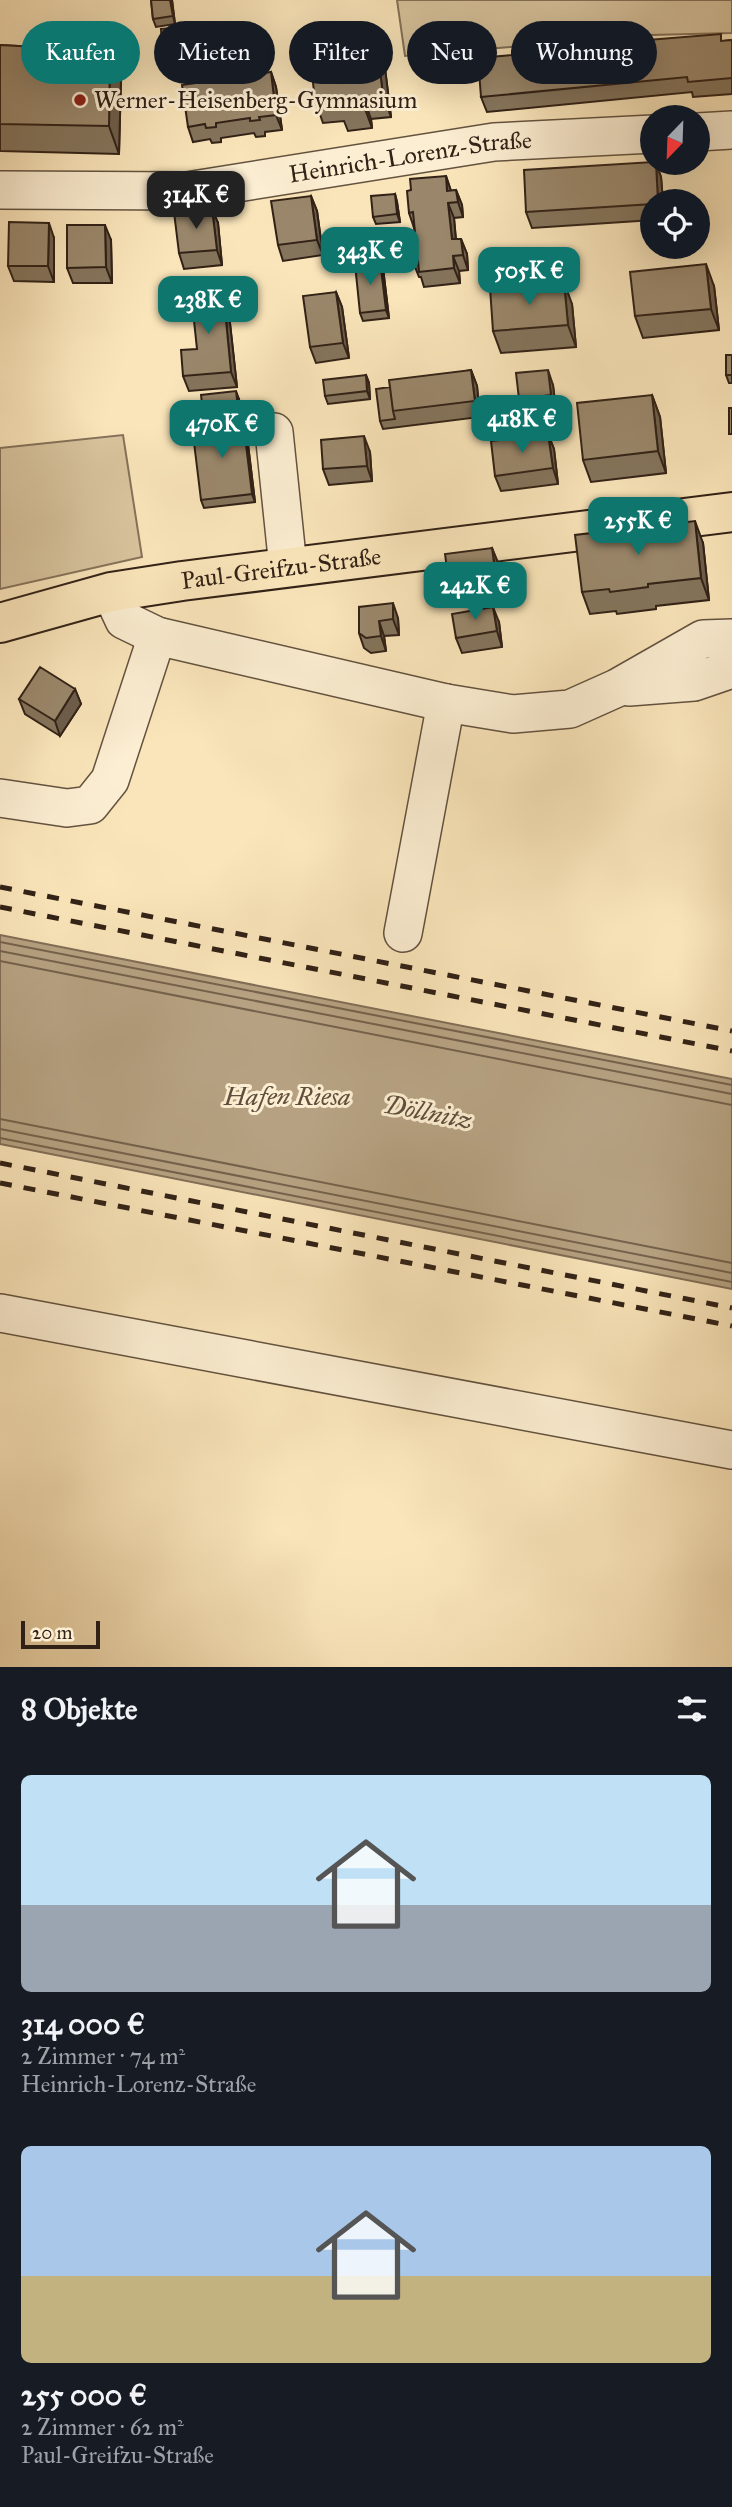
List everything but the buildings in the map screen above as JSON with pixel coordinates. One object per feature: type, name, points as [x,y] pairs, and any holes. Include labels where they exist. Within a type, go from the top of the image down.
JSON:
[{"type":"main road","name":"Paul-Greifzu-Straße","points":[[0,623],[111,592],[288,567],[732,512]]},
{"type":"street","points":[[710,131],[732,130]]},
{"type":"street","name":"Heinrich-Lorenz-Straße","points":[[0,190],[187,191],[494,142],[640,135]]},
{"type":"street","points":[[274,432],[288,567]]},
{"type":"street","points":[[111,592],[124,620],[157,636],[446,703],[513,714],[569,709],[617,688],[703,639],[732,638]]},
{"type":"street","points":[[0,798],[67,808],[90,804],[110,780],[157,636]]},
{"type":"street","points":[[617,688],[694,682],[732,669]]},
{"type":"street","points":[[403,933],[446,703]]},
{"type":"street","points":[[0,1313],[732,1450]]},
{"type":"shaded area","points":[[397,0],[732,0],[732,33],[657,35],[657,21],[511,21],[511,47],[497,48],[497,21],[407,21],[405,56]]},
{"type":"shaded area","points":[[123,435],[142,557],[0,589],[0,448]]},
{"type":"water","name":"Hafen Riesa","points":[[0,935],[732,1079],[732,1289],[0,1144]]},
{"type":"railway","points":[[0,887],[732,1031]]},
{"type":"railway","points":[[0,907],[732,1051]]},
{"type":"railway","points":[[0,1163],[732,1308]]},
{"type":"railway","points":[[0,1183],[732,1326]]},
{"type":"place","name":"Werner-Heisenberg-Gymnasium","points":[[80,100]]},
{"type":"water label","name":"Döllnitz","points":[[428,1112]]}]
